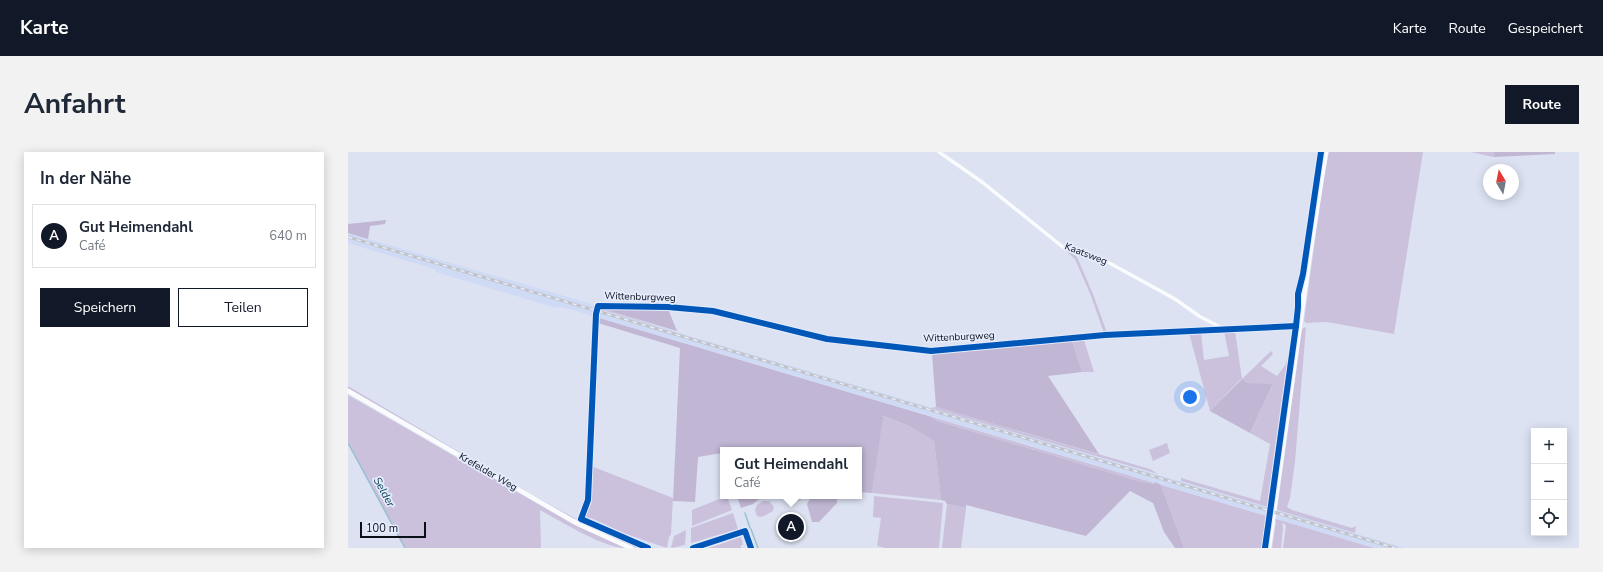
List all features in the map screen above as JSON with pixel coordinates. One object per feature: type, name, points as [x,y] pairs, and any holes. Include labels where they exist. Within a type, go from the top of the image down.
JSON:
[{"type":"street","name":"Kaatsweg","points":[[939,152],[982,182],[1064,248],[1104,260],[1175,299],[1199,316],[1223,329]]},
{"type":"street","points":[[1269,548],[1326,152]]},
{"type":"street","name":"Wittenburgweg","points":[[598,306],[668,307],[713,311],[827,340],[931,351],[1105,335],[1289,327],[1300,325]]},
{"type":"street","name":"Krefelder Weg","points":[[348,391],[578,524],[631,548]]},
{"type":"shaded area","points":[[1319,152],[1324,152],[1299,321],[1295,322],[1297,292],[1302,270],[1314,178]]},
{"type":"shaded area","points":[[1329,152],[1423,152],[1394,334],[1327,322],[1306,323],[1304,321],[1323,180]]},
{"type":"shaded area","points":[[1471,152],[1494,152],[1493,157]]},
{"type":"shaded area","points":[[1494,152],[1555,152],[1555,154],[1493,157]]},
{"type":"shaded area","points":[[386,220],[385,224],[370,226],[368,239],[348,233],[348,224]]},
{"type":"shaded area","points":[[348,233],[592,304],[599,309],[1405,548],[1374,548],[562,307],[556,308],[436,272],[434,269],[348,243]]},
{"type":"shaded area","points":[[1067,252],[1071,252],[1077,257],[1093,294],[1107,333],[1104,333],[1091,296],[1075,259]]},
{"type":"shaded area","points":[[599,309],[610,309],[610,311],[677,332]]},
{"type":"shaded area","points":[[610,309],[668,309],[677,331],[610,311]]},
{"type":"shaded area","points":[[599,318],[932,417],[937,421],[1138,481],[1155,484],[1155,482],[1161,485],[1184,548],[1175,548],[1164,532],[1153,503],[1130,491],[1086,536],[966,505],[966,508],[947,504],[945,501],[941,500],[934,441],[909,426],[883,416],[872,493],[862,492],[862,447],[720,447],[720,453],[698,457],[695,502],[673,501],[680,348],[598,323]]},
{"type":"shaded area","points":[[1306,327],[1295,462],[1290,498],[1287,507],[1292,510],[1352,528],[1356,526],[1355,533],[1277,510],[1302,329]]},
{"type":"shaded area","points":[[1224,331],[1235,331],[1242,379],[1271,351],[1273,354],[1261,366],[1277,376],[1286,364],[1293,333],[1296,340],[1271,508],[1181,481],[1181,478],[1260,501],[1270,444],[1250,433],[1273,385],[1247,383],[1241,379],[1210,411],[1189,333],[1201,332],[1204,360],[1229,356]]},
{"type":"shaded area","points":[[1084,340],[1094,372],[1082,372],[1072,341]]},
{"type":"shaded area","points":[[1072,341],[1082,372],[1048,376],[1099,454],[936,407],[932,353]]},
{"type":"shaded area","points":[[1242,379],[1247,383],[1273,384],[1250,433],[1210,411]]},
{"type":"shaded area","points":[[348,386],[510,482],[348,388]]},
{"type":"shaded area","points":[[348,395],[571,523],[625,548],[616,547],[594,539],[540,510],[541,548],[405,548],[348,444]]},
{"type":"shaded area","points":[[936,407],[1150,469],[1158,474],[931,408]]},
{"type":"shaded area","points":[[882,416],[909,426],[934,441],[941,500],[872,493]]},
{"type":"shaded area","points":[[932,417],[1374,548],[1283,548],[1286,525],[1282,523],[1281,548],[1272,548],[1276,521],[1270,520],[1266,548],[1184,548],[1161,485],[1138,481],[937,421]]},
{"type":"shaded area","points":[[1167,443],[1170,453],[1153,461],[1149,450]]},
{"type":"shaded area","points":[[591,466],[673,498],[671,534],[667,548],[626,534],[591,518],[590,521],[585,518],[589,502]]},
{"type":"shaded area","points":[[528,492],[576,519],[574,519]]},
{"type":"shaded area","points":[[874,496],[943,503],[939,548],[885,548],[877,546],[881,518],[873,517]]},
{"type":"shaded area","points":[[720,499],[728,499],[732,510],[692,526],[692,510]]},
{"type":"shaded area","points":[[738,499],[759,499],[753,504],[741,508]]},
{"type":"shaded area","points":[[792,499],[802,499],[794,502]]},
{"type":"shaded area","points":[[810,499],[837,499],[837,503],[819,522],[812,522],[807,504]]},
{"type":"shaded area","points":[[763,501],[769,501],[774,507],[773,511],[762,517],[757,516],[755,510],[757,505]]},
{"type":"shaded area","points":[[947,504],[966,508],[961,548],[942,548]]},
{"type":"shaded area","points":[[733,513],[738,529],[691,543],[691,528]]},
{"type":"shaded area","points":[[583,522],[642,548],[629,545],[605,535],[584,524]]},
{"type":"shaded area","points":[[686,530],[685,545],[671,548],[674,536]]},
{"type":"shaded area","points":[[741,537],[743,545],[741,545],[741,548],[709,548]]},
{"type":"waterway","name":"Selder","points":[[348,443],[405,548]]},
{"type":"waterway","points":[[745,513],[750,528]]},
{"type":"waterway","points":[[751,529],[758,548]]},
{"type":"railway","points":[[348,237],[1395,548]]},
{"type":"cycle path","points":[[1265,548],[1296,326],[1298,294],[1303,274],[1321,152]]},
{"type":"cycle path","points":[[648,548],[581,519],[588,500],[596,314],[598,306],[668,307],[713,311],[827,339],[931,351],[1105,335],[1296,326]]},
{"type":"cycle path","points":[[693,548],[745,531],[751,548]]},
{"type":"place","name":"Gut Heimendahl","points":[[791,527]]}]
